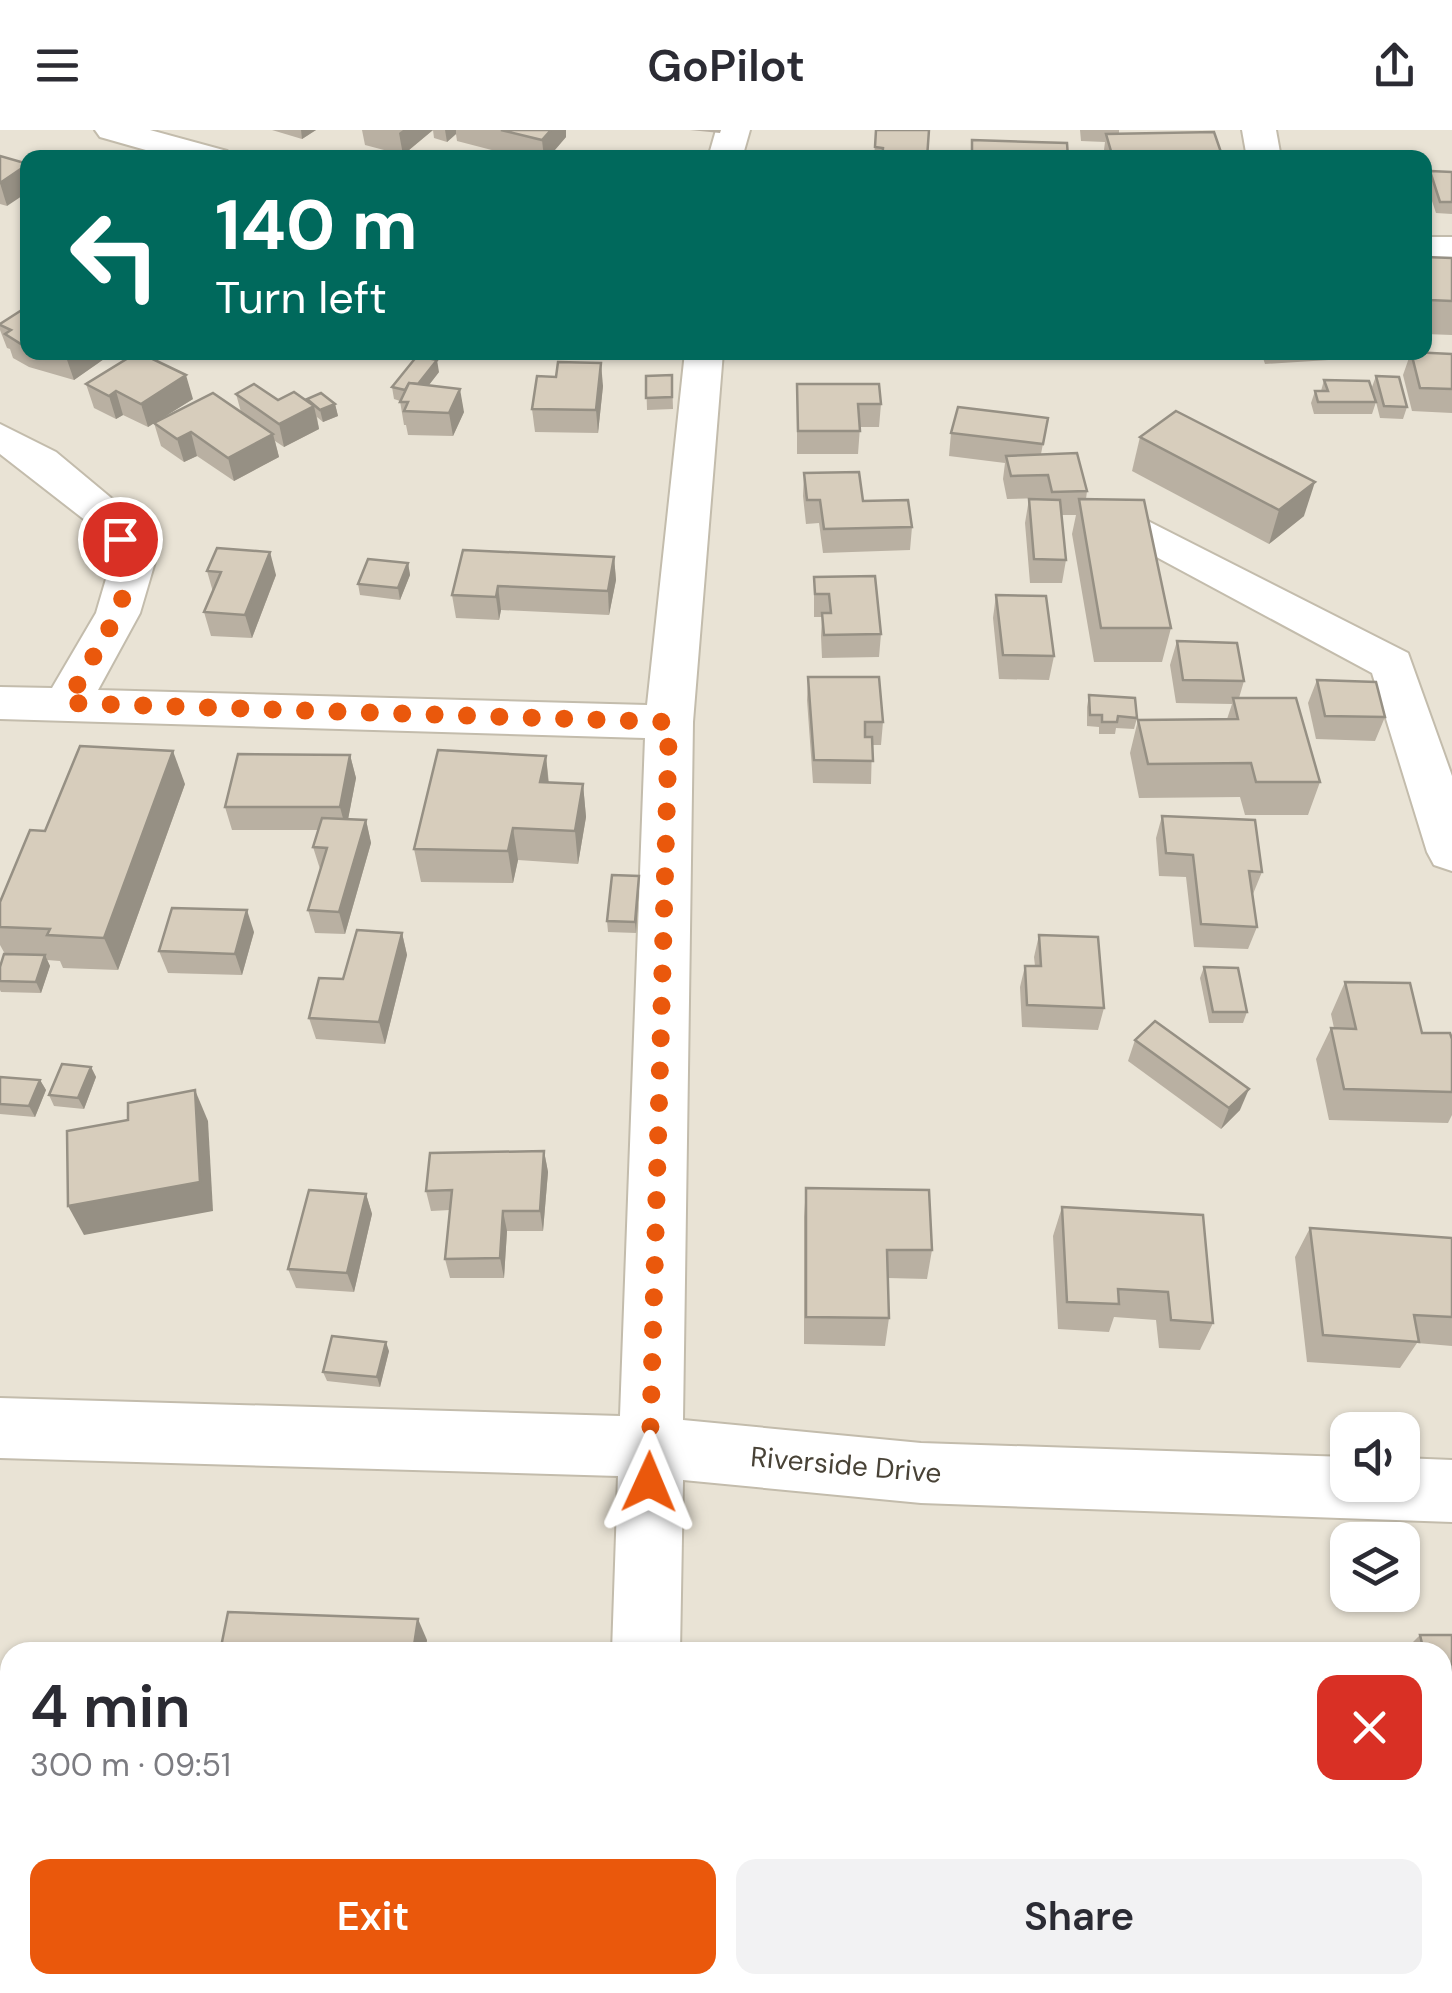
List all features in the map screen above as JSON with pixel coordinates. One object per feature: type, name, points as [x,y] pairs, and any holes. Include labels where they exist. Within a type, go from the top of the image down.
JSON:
[{"type":"street","points":[[112,130],[186,150]]},
{"type":"street","points":[[646,1642],[669,722],[703,360]]},
{"type":"street","points":[[0,436],[41,461],[107,516],[133,562],[118,613],[67,703]]},
{"type":"street","points":[[1138,529],[1392,664],[1452,852]]},
{"type":"street","points":[[0,703],[669,722]]},
{"type":"street","name":"Riverside Drive","points":[[0,1428],[650,1447],[920,1473],[1452,1491]]},
{"type":"shaded area","points":[[0,130],[1452,130],[1452,1642],[0,1642]]},
{"type":"building","points":[[501,130],[551,130],[542,140]]},
{"type":"building","points":[[876,130],[929,130],[928,150],[875,147]]},
{"type":"building","points":[[1214,132],[1220,150],[1111,150],[1106,134]]},
{"type":"building","points":[[972,140],[1067,143],[1067,150],[972,150]]},
{"type":"building","points":[[0,156],[20,162],[20,169],[0,183]]},
{"type":"building","points":[[1432,171],[1452,172],[1452,202],[1440,202]]},
{"type":"building","points":[[1432,257],[1452,258],[1452,301],[1432,300]]},
{"type":"building","points":[[20,311],[20,343],[5,334],[11,330],[0,324]]},
{"type":"building","points":[[1432,353],[1452,354],[1452,389],[1420,388],[1413,360],[1432,360]]},
{"type":"building","points":[[125,360],[155,360],[186,375],[141,404],[116,391],[109,396],[86,384]]},
{"type":"building","points":[[414,360],[437,360],[418,384],[409,383],[405,390],[392,387]]},
{"type":"building","points":[[558,362],[601,363],[596,410],[532,409],[537,376],[556,377]]},
{"type":"building","points":[[672,375],[672,397],[646,398],[646,376]]},
{"type":"building","points":[[1376,376],[1399,377],[1407,407],[1384,406]]},
{"type":"building","points":[[1324,380],[1369,381],[1376,402],[1318,402],[1315,391],[1328,391]]},
{"type":"building","points":[[409,383],[460,389],[449,413],[404,411],[408,402],[400,402]]},
{"type":"building","points":[[254,384],[278,400],[294,392],[314,406],[279,424],[236,394]]},
{"type":"building","points":[[797,384],[879,384],[881,404],[858,404],[860,431],[798,431]]},
{"type":"building","points":[[213,393],[273,434],[228,458],[191,432],[177,439],[154,423]]},
{"type":"building","points":[[321,393],[335,404],[320,410],[307,399]]},
{"type":"building","points":[[958,407],[1048,418],[1043,444],[951,433]]},
{"type":"building","points":[[1176,411],[1315,482],[1279,510],[1140,437]]},
{"type":"building","points":[[1077,453],[1087,491],[1052,492],[1048,475],[1011,476],[1006,456]]},
{"type":"building","points":[[859,472],[863,501],[908,500],[912,527],[824,529],[820,500],[807,500],[804,473]]},
{"type":"building","points":[[1029,499],[1060,500],[1066,560],[1034,559]]},
{"type":"building","points":[[1079,499],[1144,500],[1171,628],[1101,628]]},
{"type":"building","points":[[217,548],[270,552],[245,615],[204,612],[221,572],[207,571]]},
{"type":"building","points":[[463,550],[614,557],[608,591],[498,586],[496,597],[452,595]]},
{"type":"building","points":[[368,559],[408,563],[398,588],[358,584]]},
{"type":"building","points":[[875,576],[881,634],[824,635],[822,613],[831,613],[829,594],[815,594],[814,577]]},
{"type":"building","points":[[996,595],[1046,596],[1054,656],[1003,655]]},
{"type":"building","points":[[1177,641],[1237,643],[1244,681],[1183,680]]},
{"type":"building","points":[[808,677],[879,677],[883,722],[865,722],[865,737],[872,737],[873,761],[814,760]]},
{"type":"building","points":[[1317,680],[1376,682],[1385,717],[1325,716]]},
{"type":"building","points":[[1089,695],[1135,698],[1137,718],[1118,716],[1117,722],[1102,722],[1102,715],[1090,715]]},
{"type":"building","points":[[1233,698],[1296,698],[1320,782],[1256,782],[1251,763],[1148,764],[1138,720],[1238,719]]},
{"type":"building","points":[[80,746],[173,751],[104,938],[47,935],[50,929],[0,927],[0,902],[30,830],[45,831]]},
{"type":"building","points":[[438,750],[546,756],[540,782],[583,784],[575,831],[513,828],[508,851],[414,849]]},
{"type":"building","points":[[238,754],[350,755],[340,807],[225,807]]},
{"type":"building","points":[[1162,816],[1255,820],[1262,872],[1249,871],[1257,927],[1201,924],[1193,855],[1166,853]]},
{"type":"building","points":[[322,818],[366,820],[339,912],[308,910],[327,848],[313,847]]},
{"type":"building","points":[[612,875],[639,876],[635,922],[607,921]]},
{"type":"building","points":[[172,908],[247,910],[235,954],[159,951]]},
{"type":"building","points":[[357,930],[402,933],[379,1022],[309,1018],[319,978],[343,979]]},
{"type":"building","points":[[1039,935],[1098,937],[1104,1008],[1027,1005],[1025,966],[1041,966]]},
{"type":"building","points":[[4,954],[45,955],[36,982],[0,981]]},
{"type":"building","points":[[1204,967],[1238,968],[1247,1012],[1213,1012]]},
{"type":"building","points":[[1345,982],[1410,983],[1422,1033],[1450,1033],[1452,1092],[1344,1089],[1331,1028],[1356,1029]]},
{"type":"building","points":[[1155,1021],[1249,1089],[1229,1108],[1135,1040]]},
{"type":"building","points":[[62,1064],[91,1067],[78,1098],[49,1095]]},
{"type":"building","points":[[0,1077],[40,1080],[29,1106],[0,1104]]},
{"type":"building","points":[[195,1090],[200,1182],[68,1206],[67,1131],[128,1120],[128,1103]]},
{"type":"building","points":[[544,1151],[540,1211],[503,1211],[500,1258],[445,1259],[452,1190],[426,1191],[430,1153]]},
{"type":"building","points":[[806,1188],[929,1190],[932,1250],[887,1250],[889,1318],[806,1317]]},
{"type":"building","points":[[309,1190],[366,1194],[347,1273],[288,1269]]},
{"type":"building","points":[[1062,1207],[1203,1215],[1213,1323],[1171,1320],[1168,1292],[1118,1289],[1119,1304],[1067,1302]]},
{"type":"building","points":[[1310,1228],[1452,1238],[1452,1317],[1414,1315],[1419,1342],[1323,1335]]},
{"type":"building","points":[[332,1336],[386,1342],[377,1377],[323,1372]]},
{"type":"building","points":[[228,1612],[418,1619],[415,1642],[222,1642]]},
{"type":"building","points":[[1420,1635],[1452,1635],[1452,1642],[1422,1642]]},
{"type":"route","points":[[120,539],[133,562],[118,613],[67,703],[669,722],[649,1482]]}]
